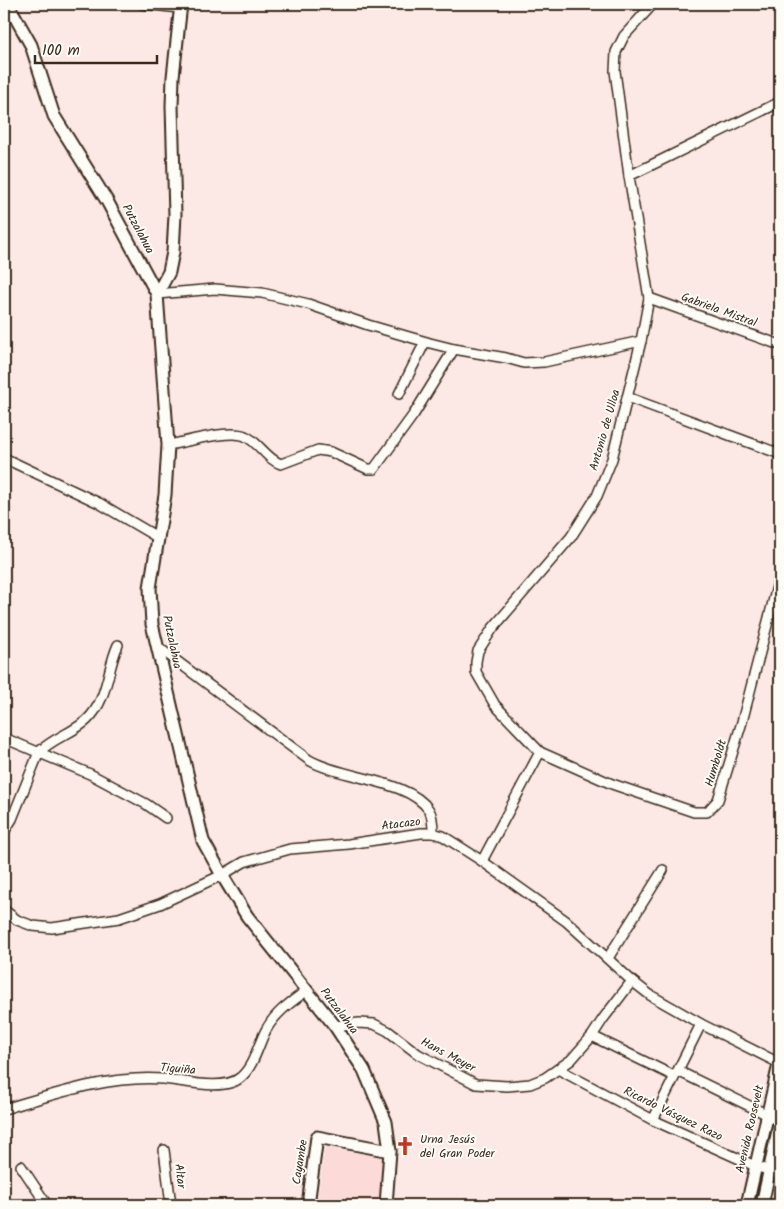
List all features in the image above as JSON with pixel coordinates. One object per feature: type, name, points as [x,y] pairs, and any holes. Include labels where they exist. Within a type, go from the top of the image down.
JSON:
[{"type":"street","name":"Putzalahua","points":[[6,4],[30,45],[54,116],[107,201],[157,294],[168,445],[165,495],[150,588],[152,624],[203,841],[247,916],[335,1026],[364,1070],[386,1122],[390,1151],[386,1205]]},
{"type":"street","points":[[142,4],[180,6],[172,97],[175,215],[173,252],[169,272],[157,294]]},
{"type":"street","name":"Antonio de Ulloa","points":[[540,752],[495,705],[476,672],[476,662],[478,651],[493,628],[571,537],[597,496],[612,459],[641,341],[649,298],[629,176],[616,71],[616,52],[624,36],[653,4]]},
{"type":"street","points":[[629,176],[780,102]]},
{"type":"street","points":[[157,294],[215,289],[262,293],[308,304],[425,342],[506,358],[524,364],[544,362],[641,341]]},
{"type":"street","name":"Gabriela Mistral","points":[[649,298],[780,345]]},
{"type":"street","points":[[399,394],[425,342]]},
{"type":"street","points":[[168,445],[226,434],[236,434],[246,436],[275,462],[281,464],[318,450],[331,452],[368,470],[374,468],[414,414],[454,349]]},
{"type":"street","points":[[627,397],[780,454]]},
{"type":"street","points":[[4,458],[98,503],[157,537]]},
{"type":"street","name":"Humboldt","points":[[540,752],[612,784],[694,812],[707,812],[718,800],[742,722],[780,576]]},
{"type":"street","points":[[4,832],[12,819],[39,752],[46,744],[77,728],[89,718],[102,696],[118,645]]},
{"type":"street","points":[[158,647],[309,760],[331,771],[391,787],[418,798],[431,812],[433,833]]},
{"type":"street","points":[[4,738],[106,782],[146,804],[166,818]]},
{"type":"street","points":[[482,861],[540,752]]},
{"type":"street","name":"Atacazo","points":[[4,910],[17,920],[33,926],[52,928],[119,918],[160,904],[222,875],[244,862],[290,849],[349,844],[421,832],[433,833],[443,836],[482,861],[566,921],[650,995],[779,1067]]},
{"type":"street","points":[[608,958],[663,870]]},
{"type":"street","name":"Hans Meyer","points":[[335,1026],[359,1023],[374,1024],[388,1031],[418,1054],[476,1084],[507,1086],[530,1084],[545,1078],[571,1060],[592,1036],[632,981]]},
{"type":"street","name":"Tiguiña","points":[[4,1109],[48,1096],[111,1082],[163,1079],[217,1085],[229,1083],[241,1078],[251,1064],[265,1031],[274,1017],[306,991]]},
{"type":"street","points":[[653,1120],[701,1024]]},
{"type":"street","points":[[592,1036],[780,1121],[775,1172],[762,1205]]},
{"type":"street","name":"Avenida Roosevelt","points":[[747,1205],[779,1067]]},
{"type":"street","name":"Ricardo Vásquez Razo","points":[[558,1069],[653,1120],[755,1166],[775,1172]]},
{"type":"street","name":"Cayambe","points":[[308,1205],[316,1137],[390,1151]]},
{"type":"street","name":"Altar","points":[[164,1150],[171,1205]]},
{"type":"street","points":[[21,1166],[47,1205]]},
{"type":"shaded area","points":[[325,1148],[386,1157],[379,1205],[317,1205]]},
{"type":"place","name":"Urna Jesús del Gran Poder","points":[[405,1146]]}]
